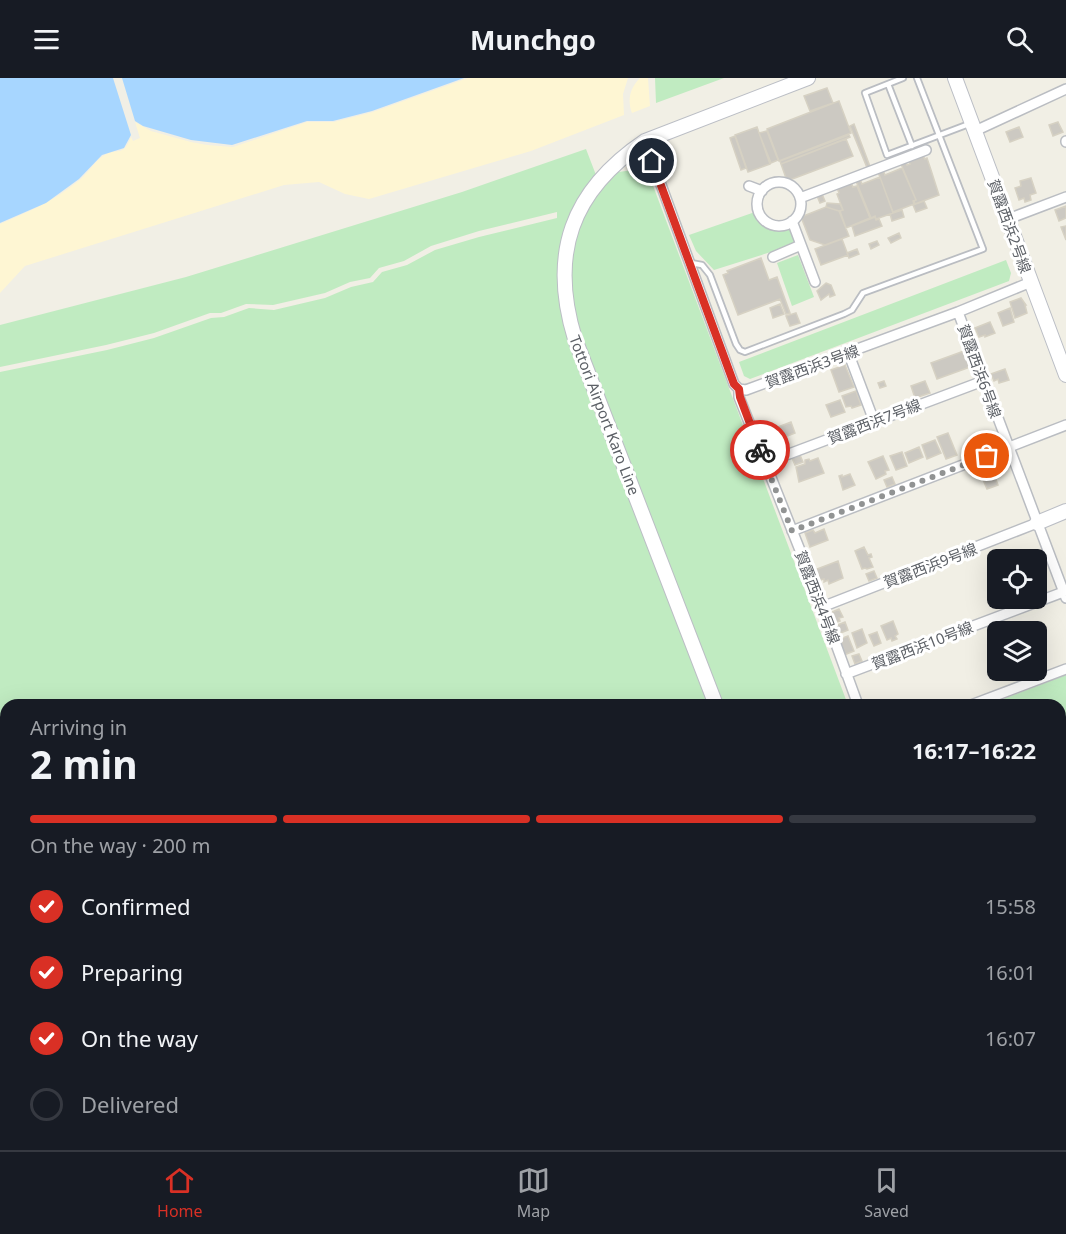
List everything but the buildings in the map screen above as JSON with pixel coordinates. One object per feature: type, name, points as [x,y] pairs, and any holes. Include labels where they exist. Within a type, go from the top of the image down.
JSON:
[{"type":"main road","name":"Tottori Airport Karo Line","points":[[714,699],[578,346],[565,297],[566,252],[581,208],[606,172],[645,141],[808,78]]},
{"type":"main road","name":"賀露西浜2号線","points":[[955,78],[1066,375]]},
{"type":"main road","points":[[1037,523],[1066,511]]},
{"type":"street","points":[[973,127],[1066,89]]},
{"type":"street","points":[[645,141],[688,263],[734,384],[739,389]]},
{"type":"street","points":[[800,198],[926,150]]},
{"type":"street","points":[[785,183],[791,186],[800,198],[799,212],[792,221],[776,226],[764,219],[758,207],[762,191],[770,184],[785,183]]},
{"type":"street","points":[[749,186],[762,191]]},
{"type":"street","points":[[1008,219],[1066,197]]},
{"type":"street","points":[[792,221],[815,282]]},
{"type":"street","points":[[773,257],[801,245]]},
{"type":"street","name":"賀露西浜3号線","points":[[739,389],[746,390],[958,312],[1031,282]]},
{"type":"street","name":"賀露西浜6号線","points":[[958,312],[1065,594]]},
{"type":"street","points":[[848,352],[874,421]]},
{"type":"street","name":"賀露西浜7号線","points":[[765,463],[983,381]]},
{"type":"street","name":"賀露西浜4号線","points":[[739,389],[740,397],[856,699]]},
{"type":"street","points":[[792,531],[1066,424]]},
{"type":"street","name":"賀露西浜9号線","points":[[822,607],[1037,523]]},
{"type":"street","name":"賀露西浜10号線","points":[[846,674],[1065,594]]},
{"type":"street","points":[[986,699],[1066,669]]},
{"type":"lane","points":[[903,78],[865,93],[887,155],[939,136],[973,127]]},
{"type":"lane","points":[[688,263],[702,265],[710,275],[736,344],[740,350],[745,352],[852,310],[863,293],[983,249],[917,78]]},
{"type":"lane","points":[[888,84],[912,146]]},
{"type":"green space","points":[[655,78],[724,78],[656,103]]},
{"type":"green space","points":[[586,149],[596,175],[641,169],[649,175],[846,699],[0,699],[0,372],[154,338],[211,318],[224,317],[249,308],[274,310],[325,298],[351,287],[373,282],[382,272],[407,265],[435,250],[557,218],[557,212],[479,231],[431,246],[404,261],[379,268],[370,278],[350,282],[325,293],[273,305],[246,304],[221,313],[210,313],[154,333],[0,367],[0,325],[186,277],[462,192]]},
{"type":"green space","points":[[755,212],[761,221],[770,226],[779,228],[790,226],[795,240],[793,245],[714,270],[696,251],[689,235]]},
{"type":"green space","points":[[798,255],[814,297],[792,306],[777,263]]},
{"type":"green space","points":[[1006,260],[1011,273],[1009,281],[750,379],[744,376],[739,362]]},
{"type":"green space","points":[[1066,675],[1066,699],[1003,699]]},
{"type":"sand","points":[[468,78],[628,78],[623,94],[624,115],[531,151],[369,199],[345,194],[319,182],[284,185],[25,266],[0,293],[0,224],[59,195],[81,179],[103,156],[125,148],[131,137],[133,141],[140,138],[135,122],[151,131],[191,142],[233,147],[307,122],[334,122],[373,112]]},
{"type":"sand","points":[[640,78],[648,78],[650,106],[632,113],[630,94]]},
{"type":"water","points":[[0,78],[113,78],[131,135],[124,148],[102,155],[79,179],[46,203],[0,223]]},
{"type":"water","points":[[122,78],[464,78],[372,111],[333,121],[307,121],[232,145],[191,140],[143,126],[135,121]]},
{"type":"way so far","points":[[760,450],[792,531],[987,456]]},
{"type":"route","points":[[652,161],[688,263],[734,384],[739,389],[760,450]]}]
